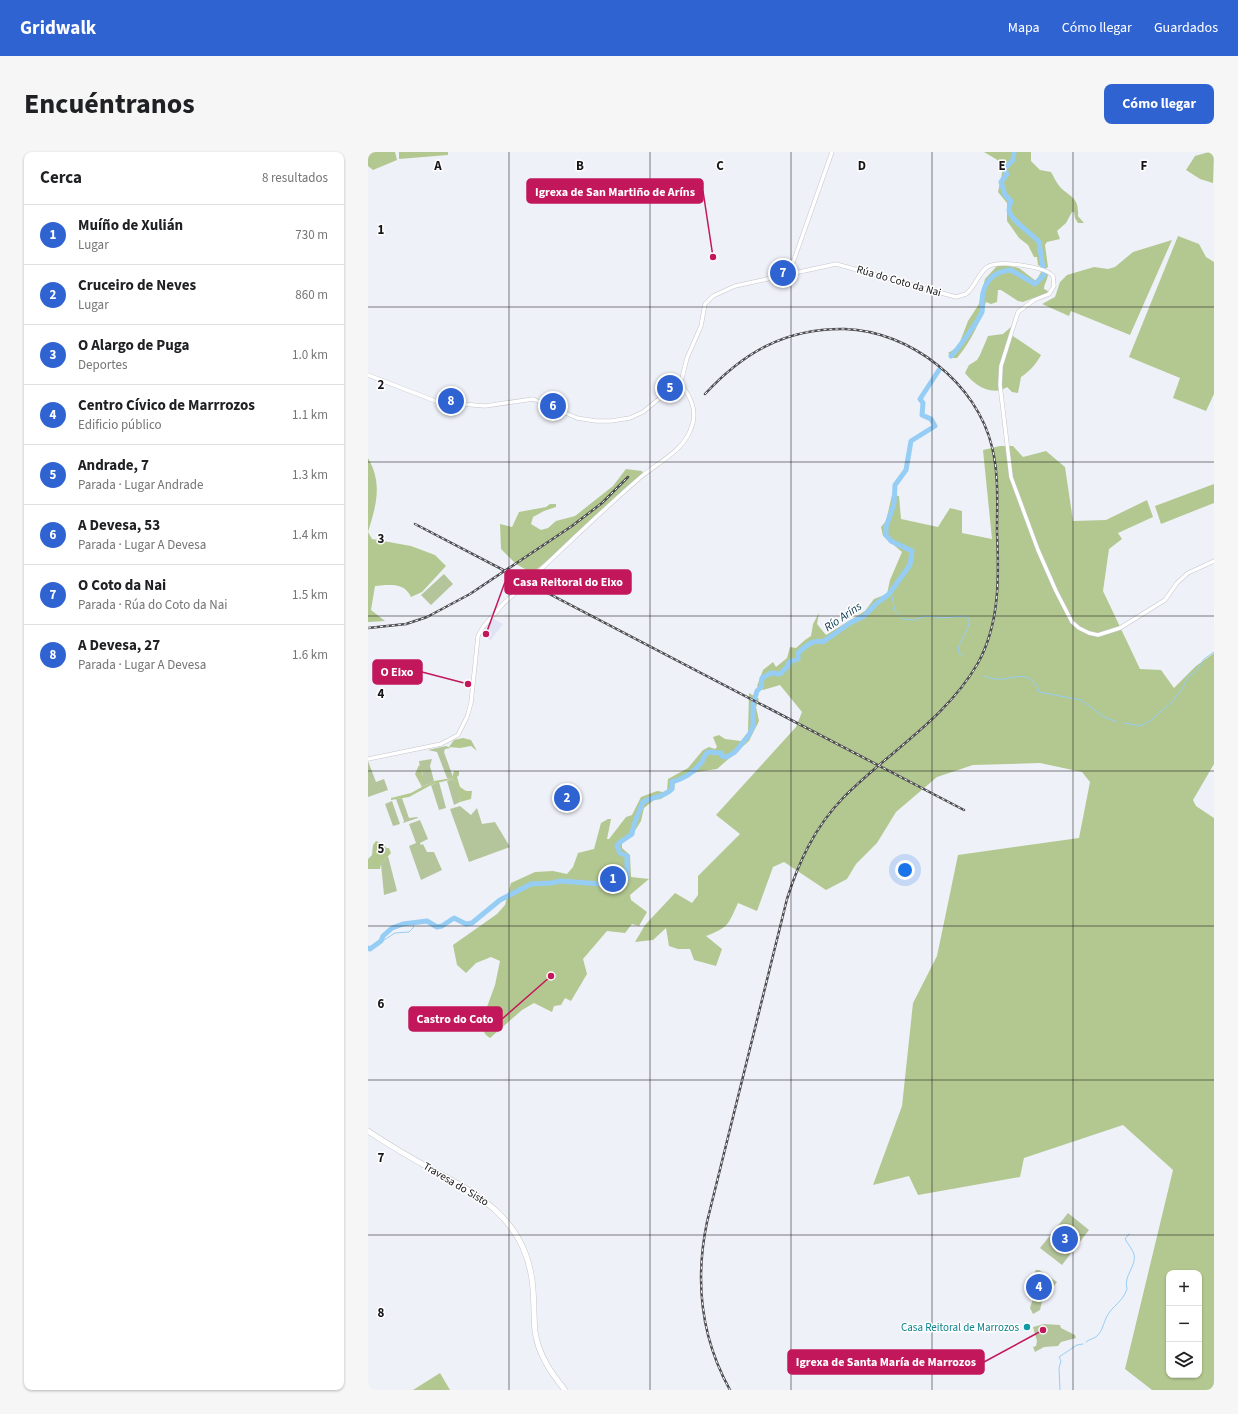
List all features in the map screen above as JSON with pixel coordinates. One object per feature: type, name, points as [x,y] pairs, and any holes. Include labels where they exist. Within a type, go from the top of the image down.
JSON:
[{"type":"highway","name":"Travesa do Sisto","points":[[368,1131],[476,1194],[494,1208],[507,1221],[519,1240],[530,1269],[536,1331],[540,1350],[552,1372],[565,1390]]},
{"type":"street","points":[[789,274],[832,152]]},
{"type":"street","name":"Rúa do Coto da Nai","points":[[679,381],[701,326],[705,304],[716,294],[735,286],[840,264],[956,297],[966,294],[982,271],[996,264],[1004,263],[1048,271],[1055,281],[1052,290],[1049,294],[1025,305],[1018,312],[1001,366],[1000,385],[1011,477],[1041,556],[1072,622],[1088,634],[1098,635],[1120,628],[1165,600],[1177,583],[1188,573],[1214,561]]},
{"type":"street","points":[[368,375],[442,403],[485,406],[533,399],[570,415],[589,420],[607,422],[637,415],[656,402],[679,381],[692,403],[695,412],[695,418],[688,436],[673,452],[642,476],[503,604],[483,627],[478,640],[468,717],[458,735],[441,744],[368,759]]},
{"type":"shaded area","points":[[492,618],[503,624],[491,640],[480,634]]},
{"type":"green space","points":[[368,152],[395,152],[397,160],[373,170],[368,166]]},
{"type":"green space","points":[[399,152],[448,152],[448,155],[399,159]]},
{"type":"green space","points":[[984,152],[1031,152],[1031,161],[1040,170],[1051,172],[1061,188],[1076,202],[1078,216],[1084,223],[1078,223],[1074,212],[1072,212],[1066,223],[1057,231],[1060,239],[1047,242],[1045,245],[1048,267],[1045,269],[1038,265],[1037,257],[1034,257],[1028,245],[1019,238],[1007,221],[1007,203],[998,192],[1004,164]]},
{"type":"green space","points":[[1209,152],[1214,154],[1213,183],[1200,179],[1186,170],[1195,156]]},
{"type":"green space","points":[[1178,236],[1199,244],[1206,257],[1214,262],[1214,394],[1206,411],[1173,398],[1180,378],[1129,357]]},
{"type":"green space","points":[[1172,240],[1130,335],[1071,311],[1069,316],[1042,304],[1055,297],[1060,282],[1067,275],[1094,267],[1108,269],[1115,267],[1133,252]]},
{"type":"green space","points":[[1004,265],[1019,268],[1036,281],[1041,272],[1048,273],[1044,289],[1048,291],[1047,293],[1023,302],[1018,301],[1001,290],[998,290],[997,302],[991,304],[986,302],[971,339],[957,358],[953,358],[948,353],[958,347],[968,321],[979,304],[985,279],[997,266]]},
{"type":"green space","points":[[1011,327],[1013,330],[1013,336],[1041,355],[1027,373],[1021,377],[1018,393],[1012,392],[1007,387],[995,391],[989,390],[973,382],[965,373],[969,365],[977,360],[988,336],[1003,334]]},
{"type":"green space","points":[[1000,446],[1013,446],[1023,457],[1046,451],[1065,467],[1073,521],[1106,520],[1147,500],[1153,517],[1118,533],[1122,539],[1109,549],[1103,591],[1140,669],[1161,670],[1174,688],[1196,666],[1214,653],[1214,764],[1193,800],[1196,806],[1214,818],[1214,1390],[1152,1390],[1125,1369],[1173,1170],[1123,1125],[1024,1158],[1020,1177],[918,1195],[909,1176],[873,1185],[902,1106],[913,1003],[937,956],[958,855],[1079,838],[1090,782],[1082,772],[1040,763],[973,765],[937,777],[896,812],[877,843],[856,864],[847,879],[826,890],[784,862],[773,867],[757,911],[738,903],[730,921],[724,927],[706,936],[722,949],[716,966],[694,960],[690,949],[678,949],[669,946],[666,928],[653,940],[635,942],[645,925],[675,893],[692,903],[698,895],[698,876],[740,834],[716,815],[796,727],[802,712],[780,685],[763,690],[757,686],[763,670],[773,662],[776,667],[787,658],[790,647],[796,648],[811,636],[813,624],[819,613],[817,624],[826,635],[865,611],[874,599],[887,594],[890,580],[902,552],[883,536],[881,527],[886,521],[892,495],[899,496],[901,519],[938,527],[950,508],[962,511],[962,533],[992,539],[983,450]]},
{"type":"green space","points":[[368,458],[373,468],[377,486],[377,495],[368,532]]},
{"type":"green space","points":[[626,469],[642,471],[643,473],[553,556],[532,573],[516,564],[501,549],[500,524],[512,527],[519,512],[546,507],[550,504],[556,504],[556,507],[533,517],[531,524],[541,530],[548,528],[556,521],[575,516],[613,486]]},
{"type":"green space","points":[[1214,484],[1214,503],[1161,524],[1155,506]]},
{"type":"green space","points":[[368,532],[372,539],[411,546],[435,555],[446,566],[422,592],[411,597],[405,589],[400,587],[391,585],[375,586],[371,610],[385,621],[368,622]]},
{"type":"green space","points":[[444,574],[453,584],[431,605],[421,595]]},
{"type":"green space","points":[[749,693],[759,699],[756,707],[759,721],[749,741],[717,769],[697,772],[675,783],[674,790],[661,799],[654,800],[644,808],[641,821],[633,834],[622,843],[622,848],[630,855],[631,877],[649,879],[630,895],[631,900],[647,912],[639,926],[632,924],[625,933],[607,931],[583,959],[587,974],[571,1001],[565,998],[561,1005],[554,1006],[552,1012],[534,1003],[522,1010],[490,1038],[486,1035],[480,1026],[495,985],[500,961],[491,957],[476,963],[466,973],[457,965],[453,945],[497,914],[505,905],[511,883],[535,872],[553,871],[567,874],[573,867],[578,853],[594,849],[601,823],[611,819],[607,839],[609,839],[626,817],[632,815],[641,797],[657,791],[663,792],[667,790],[668,779],[688,768],[703,750],[709,747],[715,749],[717,747],[713,737],[719,735],[725,739],[741,741],[748,732]]},
{"type":"green space","points":[[463,738],[471,740],[477,751],[471,746],[460,748],[449,747],[454,740]]},
{"type":"green space","points":[[446,746],[451,748],[445,749],[444,752],[453,777],[450,779],[447,778],[437,752],[428,750]]},
{"type":"green space","points":[[432,759],[430,766],[434,781],[424,786],[421,783],[423,771],[420,768],[419,761]]},
{"type":"green space","points":[[368,761],[376,782],[384,779],[388,790],[368,797]]},
{"type":"green space","points":[[419,765],[423,771],[422,775],[424,777],[421,783],[424,786],[434,781],[452,778],[454,771],[459,771],[459,775],[457,777],[460,787],[466,791],[472,791],[471,799],[460,802],[453,779],[433,784],[409,797],[391,800],[391,798],[411,793],[422,787],[415,774]]},
{"type":"green space","points":[[453,779],[458,789],[460,802],[454,805],[447,781]]},
{"type":"green space","points":[[439,782],[446,808],[439,810],[431,785]]},
{"type":"green space","points":[[402,798],[409,818],[418,818],[403,823],[404,821],[396,799]]},
{"type":"green space","points":[[392,801],[400,824],[393,826],[385,804]]},
{"type":"green space","points":[[460,806],[471,815],[477,808],[482,824],[495,822],[510,847],[469,862],[450,809]]},
{"type":"green space","points":[[420,820],[428,839],[420,843],[421,845],[423,844],[427,852],[434,852],[442,870],[421,880],[409,846],[416,843],[409,824]]},
{"type":"green space","points":[[376,841],[384,844],[386,848],[389,848],[391,853],[381,864],[380,869],[368,869],[368,859],[372,855],[373,845]]},
{"type":"green space","points":[[388,856],[397,891],[384,895],[381,864]]},
{"type":"green space","points":[[1068,1213],[1089,1230],[1062,1265],[1040,1248]]},
{"type":"green space","points":[[1036,1270],[1039,1270],[1057,1282],[1042,1302],[1040,1310],[1033,1314],[1030,1308],[1035,1292],[1031,1279]]},
{"type":"green space","points":[[1044,1324],[1060,1325],[1061,1328],[1075,1335],[1076,1338],[1061,1342],[1058,1346],[1044,1347],[1035,1352],[1033,1347],[1036,1346],[1037,1341],[1033,1327]]},
{"type":"green space","points":[[440,1373],[450,1390],[413,1390]]},
{"type":"waterway","name":"Río Aríns","points":[[951,356],[977,322],[982,312],[983,294],[990,279],[999,273],[1011,270],[1035,284],[1044,275],[1039,242],[1011,215],[1009,211],[1011,201],[1005,195],[1001,182],[1007,174],[1004,169],[1013,160],[1014,152]]},
{"type":"waterway","name":"Río Aríns","points":[[368,948],[370,949],[381,941],[383,936],[392,928],[403,924],[427,921],[437,927],[442,926],[454,918],[466,924],[472,923],[500,900],[531,884],[561,881],[614,885],[627,879],[627,856],[620,853],[617,846],[632,834],[643,802],[669,792],[672,789],[672,782],[692,772],[701,763],[708,752],[721,753],[722,756],[727,757],[735,752],[749,735],[753,726],[753,704],[757,691],[761,687],[762,678],[771,673],[780,674],[788,666],[789,662],[798,659],[798,653],[807,646],[816,641],[823,642],[850,623],[864,616],[889,594],[910,565],[912,551],[891,541],[886,535],[886,527],[894,504],[895,485],[906,470],[911,441],[935,426],[931,419],[922,415],[923,403],[920,399],[939,370]]},
{"type":"waterway","points":[[892,596],[895,611],[903,619],[913,620],[926,616],[943,618],[964,616],[969,619],[968,627],[960,643],[958,652],[964,656]]},
{"type":"waterway","points":[[1124,723],[1140,726],[1150,721],[1172,702],[1182,689],[1188,677],[1196,671],[1204,659],[1214,652]]},
{"type":"waterway","points":[[984,676],[992,679],[1018,677],[1029,678],[1037,685],[1039,692],[1081,700],[1104,717],[1117,722]]},
{"type":"waterway","points":[[370,949],[395,933],[409,932],[413,928],[414,922]]},
{"type":"waterway","points":[[1086,1342],[1099,1334],[1107,1316],[1123,1298],[1127,1289],[1127,1280],[1134,1263],[1134,1254],[1125,1239],[1129,1234]]},
{"type":"waterway","points":[[1060,1390],[1059,1368],[1061,1361],[1059,1357],[1077,1345],[1083,1344]]},
{"type":"railway","points":[[705,394],[735,366],[768,345],[785,338],[804,333],[845,329],[869,332],[893,339],[916,350],[937,365],[956,382],[972,402],[984,424],[992,447],[996,468],[997,490],[998,582],[991,632],[978,663],[965,683],[950,701],[915,735],[860,782],[833,809],[809,845],[797,871],[787,899],[707,1222],[703,1244],[701,1265],[703,1308],[712,1350],[730,1390]]},
{"type":"railway","points":[[368,628],[406,624],[427,617],[470,594],[572,526],[602,503],[628,477]]},
{"type":"railway","points":[[415,524],[964,810]]},
{"type":"place","name":"Igrexa de San Martiño de Aríns","points":[[713,257]]},
{"type":"place","name":"O Coto da Nai","points":[[783,273]]},
{"type":"place","name":"Andrade, 7","points":[[670,388]]},
{"type":"place","name":"A Devesa, 27","points":[[451,401]]},
{"type":"place","name":"A Devesa, 53","points":[[553,406]]},
{"type":"place","name":"Casa Reitoral do Eixo","points":[[486,634]]},
{"type":"place","name":"O Eixo","points":[[468,684]]},
{"type":"place","name":"Cruceiro de Neves","points":[[567,798]]},
{"type":"place","name":"Muíño de Xulián","points":[[613,879]]},
{"type":"place","name":"Castro do Coto","points":[[551,976]]},
{"type":"place","name":"O Alargo de Puga","points":[[1065,1239]]},
{"type":"place","name":"Centro Cívico de Marrrozos","points":[[1039,1287]]},
{"type":"place","name":"Casa Reitoral de Marrozos","points":[[1027,1327]]},
{"type":"place","name":"Igrexa de Santa María de Marrozos","points":[[1043,1330]]}]
